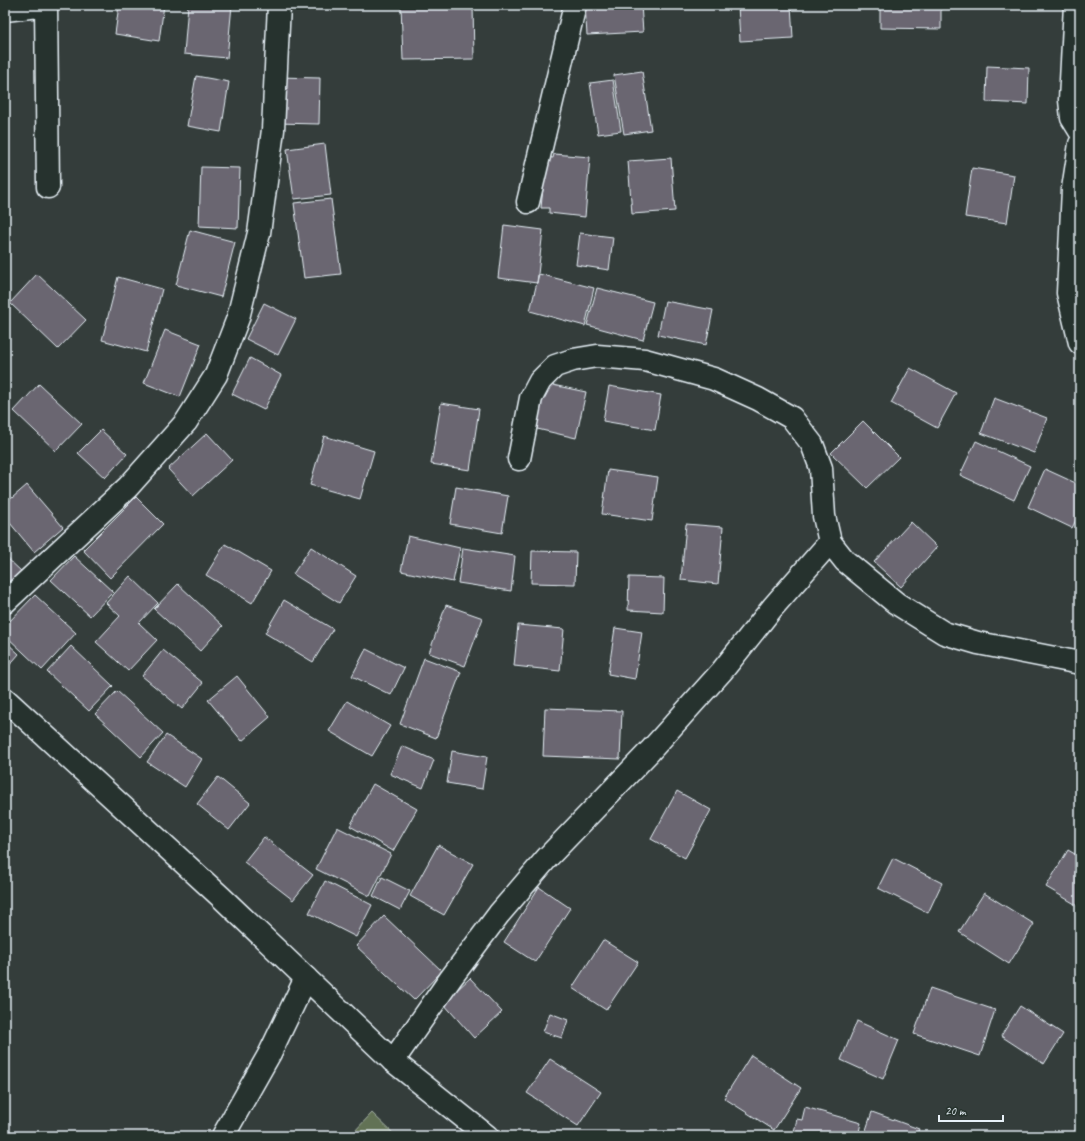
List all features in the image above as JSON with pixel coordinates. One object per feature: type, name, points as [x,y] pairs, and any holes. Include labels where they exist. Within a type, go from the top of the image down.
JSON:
[{"type":"street","points":[[5,10],[47,5],[48,187]]},
{"type":"street","points":[[5,602],[128,487],[186,422],[216,375],[238,318],[259,233],[273,130],[280,5]]},
{"type":"street","points":[[528,202],[575,5]]},
{"type":"street","points":[[1075,5],[1070,100],[1072,118],[1080,131]]},
{"type":"street","points":[[1080,144],[1073,189],[1068,292],[1080,343]]},
{"type":"street","points":[[519,459],[531,398],[540,381],[555,366],[573,360],[597,356],[645,360],[714,379],[758,399],[792,418],[812,444],[821,468],[824,516],[830,542],[845,561],[896,603],[944,633],[978,643],[1080,663]]},
{"type":"street","points":[[393,1061],[451,978],[499,914],[547,858],[650,751],[722,671],[773,607],[830,542]]},
{"type":"street","points":[[5,699],[216,892],[393,1061],[487,1136]]},
{"type":"street","points":[[223,1136],[270,1053],[306,978]]},
{"type":"green space","points":[[372,1113],[396,1136],[350,1136]]},
{"type":"building","points":[[119,5],[164,5],[159,41],[115,34]]},
{"type":"building","points":[[188,5],[232,5],[227,58],[184,54]]},
{"type":"building","points":[[401,5],[473,5],[474,59],[403,60]]},
{"type":"building","points":[[585,5],[641,5],[643,32],[587,35]]},
{"type":"building","points":[[738,5],[791,5],[793,38],[740,41]]},
{"type":"building","points":[[880,5],[941,5],[941,29],[880,28]]},
{"type":"building","points":[[987,66],[1029,68],[1028,104],[986,102]]},
{"type":"building","points":[[642,71],[651,130],[624,134],[614,75]]},
{"type":"building","points":[[196,76],[229,82],[221,132],[187,126]]},
{"type":"building","points":[[277,77],[320,78],[319,124],[276,123]]},
{"type":"building","points":[[613,80],[621,131],[598,134],[590,83]]},
{"type":"building","points":[[325,144],[331,195],[294,199],[287,149]]},
{"type":"building","points":[[554,154],[590,157],[585,217],[549,213],[549,208],[541,208],[546,157],[553,158]]},
{"type":"building","points":[[671,158],[675,211],[632,214],[628,161]]},
{"type":"building","points":[[201,167],[240,168],[238,228],[199,226]]},
{"type":"building","points":[[972,168],[1014,175],[1007,223],[965,217]]},
{"type":"building","points":[[331,199],[341,274],[304,278],[294,203]]},
{"type":"building","points":[[504,225],[543,230],[537,283],[498,278]]},
{"type":"building","points":[[190,230],[235,242],[221,297],[176,285]]},
{"type":"building","points":[[580,233],[613,237],[609,270],[576,265]]},
{"type":"building","points":[[37,274],[86,320],[58,349],[10,303]]},
{"type":"building","points":[[539,274],[594,288],[585,326],[530,311]]},
{"type":"building","points":[[118,277],[162,289],[146,352],[102,340]]},
{"type":"building","points":[[597,288],[653,302],[643,340],[587,325]]},
{"type":"building","points":[[665,301],[713,310],[706,345],[658,335]]},
{"type":"building","points":[[264,303],[296,319],[278,355],[246,339]]},
{"type":"building","points":[[165,330],[201,344],[180,397],[144,383]]},
{"type":"building","points":[[250,358],[281,375],[264,410],[232,394]]},
{"type":"building","points":[[910,368],[956,393],[937,428],[891,403]]},
{"type":"building","points":[[543,383],[586,392],[576,438],[533,428]]},
{"type":"building","points":[[39,384],[82,424],[56,451],[14,411]]},
{"type":"building","points":[[609,386],[661,395],[655,430],[603,421]]},
{"type":"building","points":[[994,398],[1047,418],[1034,453],[981,433]]},
{"type":"building","points":[[441,403],[479,409],[470,470],[431,464]]},
{"type":"building","points":[[863,421],[899,457],[867,488],[831,453]]},
{"type":"building","points":[[101,430],[127,454],[105,478],[78,453]]},
{"type":"building","points":[[207,433],[232,460],[193,496],[168,469]]},
{"type":"building","points":[[324,436],[374,451],[360,499],[310,485]]},
{"type":"building","points":[[976,441],[1030,466],[1014,500],[960,475]]},
{"type":"building","points":[[1045,469],[1080,485],[1080,512],[1072,528],[1028,507]]},
{"type":"building","points":[[608,470],[658,477],[652,521],[602,514]]},
{"type":"building","points":[[27,485],[63,527],[34,552],[5,517],[5,504]]},
{"type":"building","points":[[456,487],[508,496],[502,533],[450,524]]},
{"type":"building","points":[[136,497],[163,524],[110,578],[83,550]]},
{"type":"building","points":[[911,522],[937,547],[901,587],[874,562]]},
{"type":"building","points":[[686,524],[723,527],[718,584],[681,580]]},
{"type":"building","points":[[408,536],[460,548],[453,582],[401,571]]},
{"type":"building","points":[[225,544],[271,571],[252,603],[206,575]]},
{"type":"building","points":[[311,547],[356,576],[339,603],[293,574]]},
{"type":"building","points":[[463,548],[515,556],[511,591],[458,583]]},
{"type":"building","points":[[532,551],[576,552],[575,584],[531,583]]},
{"type":"building","points":[[5,556],[23,573],[5,592]]},
{"type":"building","points":[[74,556],[113,592],[90,616],[51,580]]},
{"type":"building","points":[[130,576],[158,603],[139,623],[157,640],[128,671],[96,642],[120,616],[106,603]]},
{"type":"building","points":[[629,577],[664,578],[663,612],[628,610]]},
{"type":"building","points":[[178,584],[223,626],[200,651],[154,609]]},
{"type":"building","points":[[35,595],[76,633],[42,670],[5,635],[5,626]]},
{"type":"building","points":[[284,600],[333,629],[313,662],[265,633]]},
{"type":"building","points":[[446,605],[483,618],[465,666],[429,653]]},
{"type":"building","points":[[518,625],[564,629],[560,671],[514,666]]},
{"type":"building","points":[[615,628],[642,632],[635,679],[608,674]]},
{"type":"building","points":[[5,641],[19,654],[7,668],[5,666]]},
{"type":"building","points":[[71,646],[113,686],[89,711],[47,672]]},
{"type":"building","points":[[366,649],[404,668],[391,695],[352,676]]},
{"type":"building","points":[[163,650],[203,683],[182,709],[142,676]]},
{"type":"building","points":[[424,658],[461,672],[436,738],[400,724]]},
{"type":"building","points":[[237,676],[270,717],[242,741],[208,700]]},
{"type":"building","points":[[117,691],[163,733],[141,757],[95,714]]},
{"type":"building","points":[[347,701],[390,726],[372,756],[329,731]]},
{"type":"building","points":[[545,708],[622,711],[620,759],[543,756]]},
{"type":"building","points":[[166,735],[202,759],[185,787],[147,762]]},
{"type":"building","points":[[402,746],[434,760],[423,788],[390,774]]},
{"type":"building","points":[[452,751],[487,757],[482,789],[447,783]]},
{"type":"building","points":[[218,777],[250,803],[229,830],[197,804]]},
{"type":"building","points":[[373,784],[417,809],[393,851],[350,826]]},
{"type":"building","points":[[677,791],[711,810],[685,858],[651,839]]},
{"type":"building","points":[[337,827],[391,854],[370,896],[316,869]]},
{"type":"building","points":[[264,837],[313,875],[293,900],[244,862]]},
{"type":"building","points":[[438,845],[473,864],[444,915],[410,896]]},
{"type":"building","points":[[1068,850],[1080,857],[1080,907],[1046,887]]},
{"type":"building","points":[[893,858],[942,883],[928,913],[878,888]]},
{"type":"building","points":[[382,877],[410,891],[400,910],[373,896]]},
{"type":"building","points":[[325,881],[372,905],[356,937],[309,913]]},
{"type":"building","points":[[539,887],[570,908],[535,962],[504,942]]},
{"type":"building","points":[[984,893],[1034,924],[1009,964],[959,932]]},
{"type":"building","points":[[384,916],[442,971],[414,1000],[356,946]]},
{"type":"building","points":[[603,940],[638,962],[606,1010],[572,988]]},
{"type":"building","points":[[470,978],[502,1012],[474,1038],[443,1003]]},
{"type":"building","points":[[930,988],[995,1010],[980,1056],[914,1034]]},
{"type":"building","points":[[1020,1006],[1063,1034],[1044,1064],[1001,1036]]},
{"type":"building","points":[[550,1013],[568,1020],[562,1038],[543,1032]]},
{"type":"building","points":[[857,1021],[899,1040],[883,1079],[841,1060]]},
{"type":"building","points":[[751,1055],[801,1088],[774,1130],[724,1098]]},
{"type":"building","points":[[550,1059],[601,1092],[578,1126],[527,1093]]},
{"type":"building","points":[[805,1107],[861,1123],[858,1136],[793,1136],[797,1119],[802,1120]]},
{"type":"building","points":[[872,1112],[919,1129],[916,1136],[864,1136]]}]
